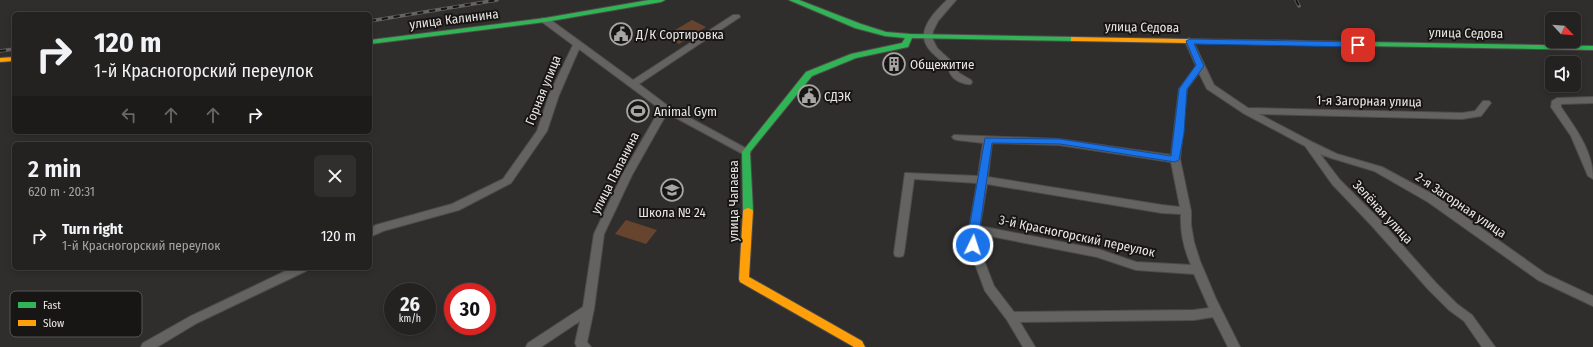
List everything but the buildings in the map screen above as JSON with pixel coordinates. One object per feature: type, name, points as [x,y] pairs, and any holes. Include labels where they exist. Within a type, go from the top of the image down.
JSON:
[{"type":"street","name":"улица Калинина","points":[[372,42],[566,17],[661,0]]},
{"type":"street","name":"улица Седова","points":[[793,0],[858,26],[885,34],[910,36],[1593,48]]},
{"type":"street","points":[[952,0],[943,7],[928,36],[930,43],[937,53],[950,64],[955,75],[968,82]]},
{"type":"street","points":[[632,84],[736,17]]},
{"type":"street","points":[[545,20],[577,45],[665,108],[746,152]]},
{"type":"street","name":"улица Чапаева","points":[[860,347],[858,344],[744,279],[748,232],[748,179],[746,152],[809,74],[854,56],[905,45],[910,36]]},
{"type":"street","name":"Зелёная улица","points":[[1190,41],[1210,87],[1246,111],[1308,144],[1336,182],[1376,223],[1432,286],[1468,318],[1489,347]]},
{"type":"street","name":"Горная улица","points":[[372,232],[380,228],[455,207],[507,181],[542,131],[554,95],[577,45]]},
{"type":"street","points":[[0,60],[12,59]]},
{"type":"street","points":[[1200,66],[1183,89],[1175,160],[1186,211],[1184,217],[1190,248],[1216,312],[1234,347]]},
{"type":"street","points":[[1593,100],[1557,101],[1556,107],[1576,136],[1588,168],[1593,176]]},
{"type":"street","name":"1-я Загорная улица","points":[[1246,111],[1462,116],[1478,114],[1486,103]]},
{"type":"street","name":"улица Папанина","points":[[582,346],[599,234],[626,175],[665,108]]},
{"type":"street","points":[[957,137],[988,140],[1060,142],[1175,160]]},
{"type":"street","points":[[988,140],[974,229],[973,245],[989,288],[1011,317],[1029,347]]},
{"type":"street","name":"2-я Загорная улица","points":[[1308,144],[1334,156],[1378,169],[1432,199],[1542,277],[1593,301]]},
{"type":"street","points":[[899,253],[909,175],[982,180],[1162,209],[1186,211]]},
{"type":"street","name":"3-й Красногорский переулок","points":[[974,229],[1098,252],[1136,266],[1198,270]]},
{"type":"street","points":[[147,347],[193,320],[298,270]]},
{"type":"street","points":[[532,347],[588,309]]},
{"type":"street","points":[[1011,317],[1194,315],[1216,312]]},
{"type":"shaded area","points":[[692,20],[706,27],[679,44],[665,36]]},
{"type":"shaded area","points":[[626,220],[657,230],[646,244],[615,234]]},
{"type":"railway","points":[[372,21],[497,0]]},
{"type":"railway","points":[[1296,0],[1299,6]]},
{"type":"railway","points":[[0,51],[12,49]]},
{"type":"traffic: fast","points":[[372,42],[545,20],[661,0]]},
{"type":"traffic: fast","points":[[793,0],[858,26],[885,34],[910,36],[1074,39]]},
{"type":"traffic: fast","points":[[748,211],[746,152],[809,74],[854,56],[905,45],[910,36]]},
{"type":"traffic: fast","points":[[1308,43],[1593,48]]},
{"type":"traffic: slow","points":[[1074,39],[1308,43]]},
{"type":"traffic: slow","points":[[0,60],[12,59]]},
{"type":"traffic: slow","points":[[748,211],[744,279],[858,344],[860,347]]},
{"type":"place","name":"Д/К Сортировка","points":[[621,34]]},
{"type":"place","name":"Общежитие","points":[[894,64]]},
{"type":"place","name":"СДЭК","points":[[809,96]]},
{"type":"place","name":"Animal Gym","points":[[638,111]]},
{"type":"place","name":"Школа № 24","points":[[672,190]]},
{"type":"route","points":[[973,245],[974,229],[982,189],[988,140],[1060,142],[1175,160],[1183,89],[1200,66],[1190,41],[1358,45]]}]
